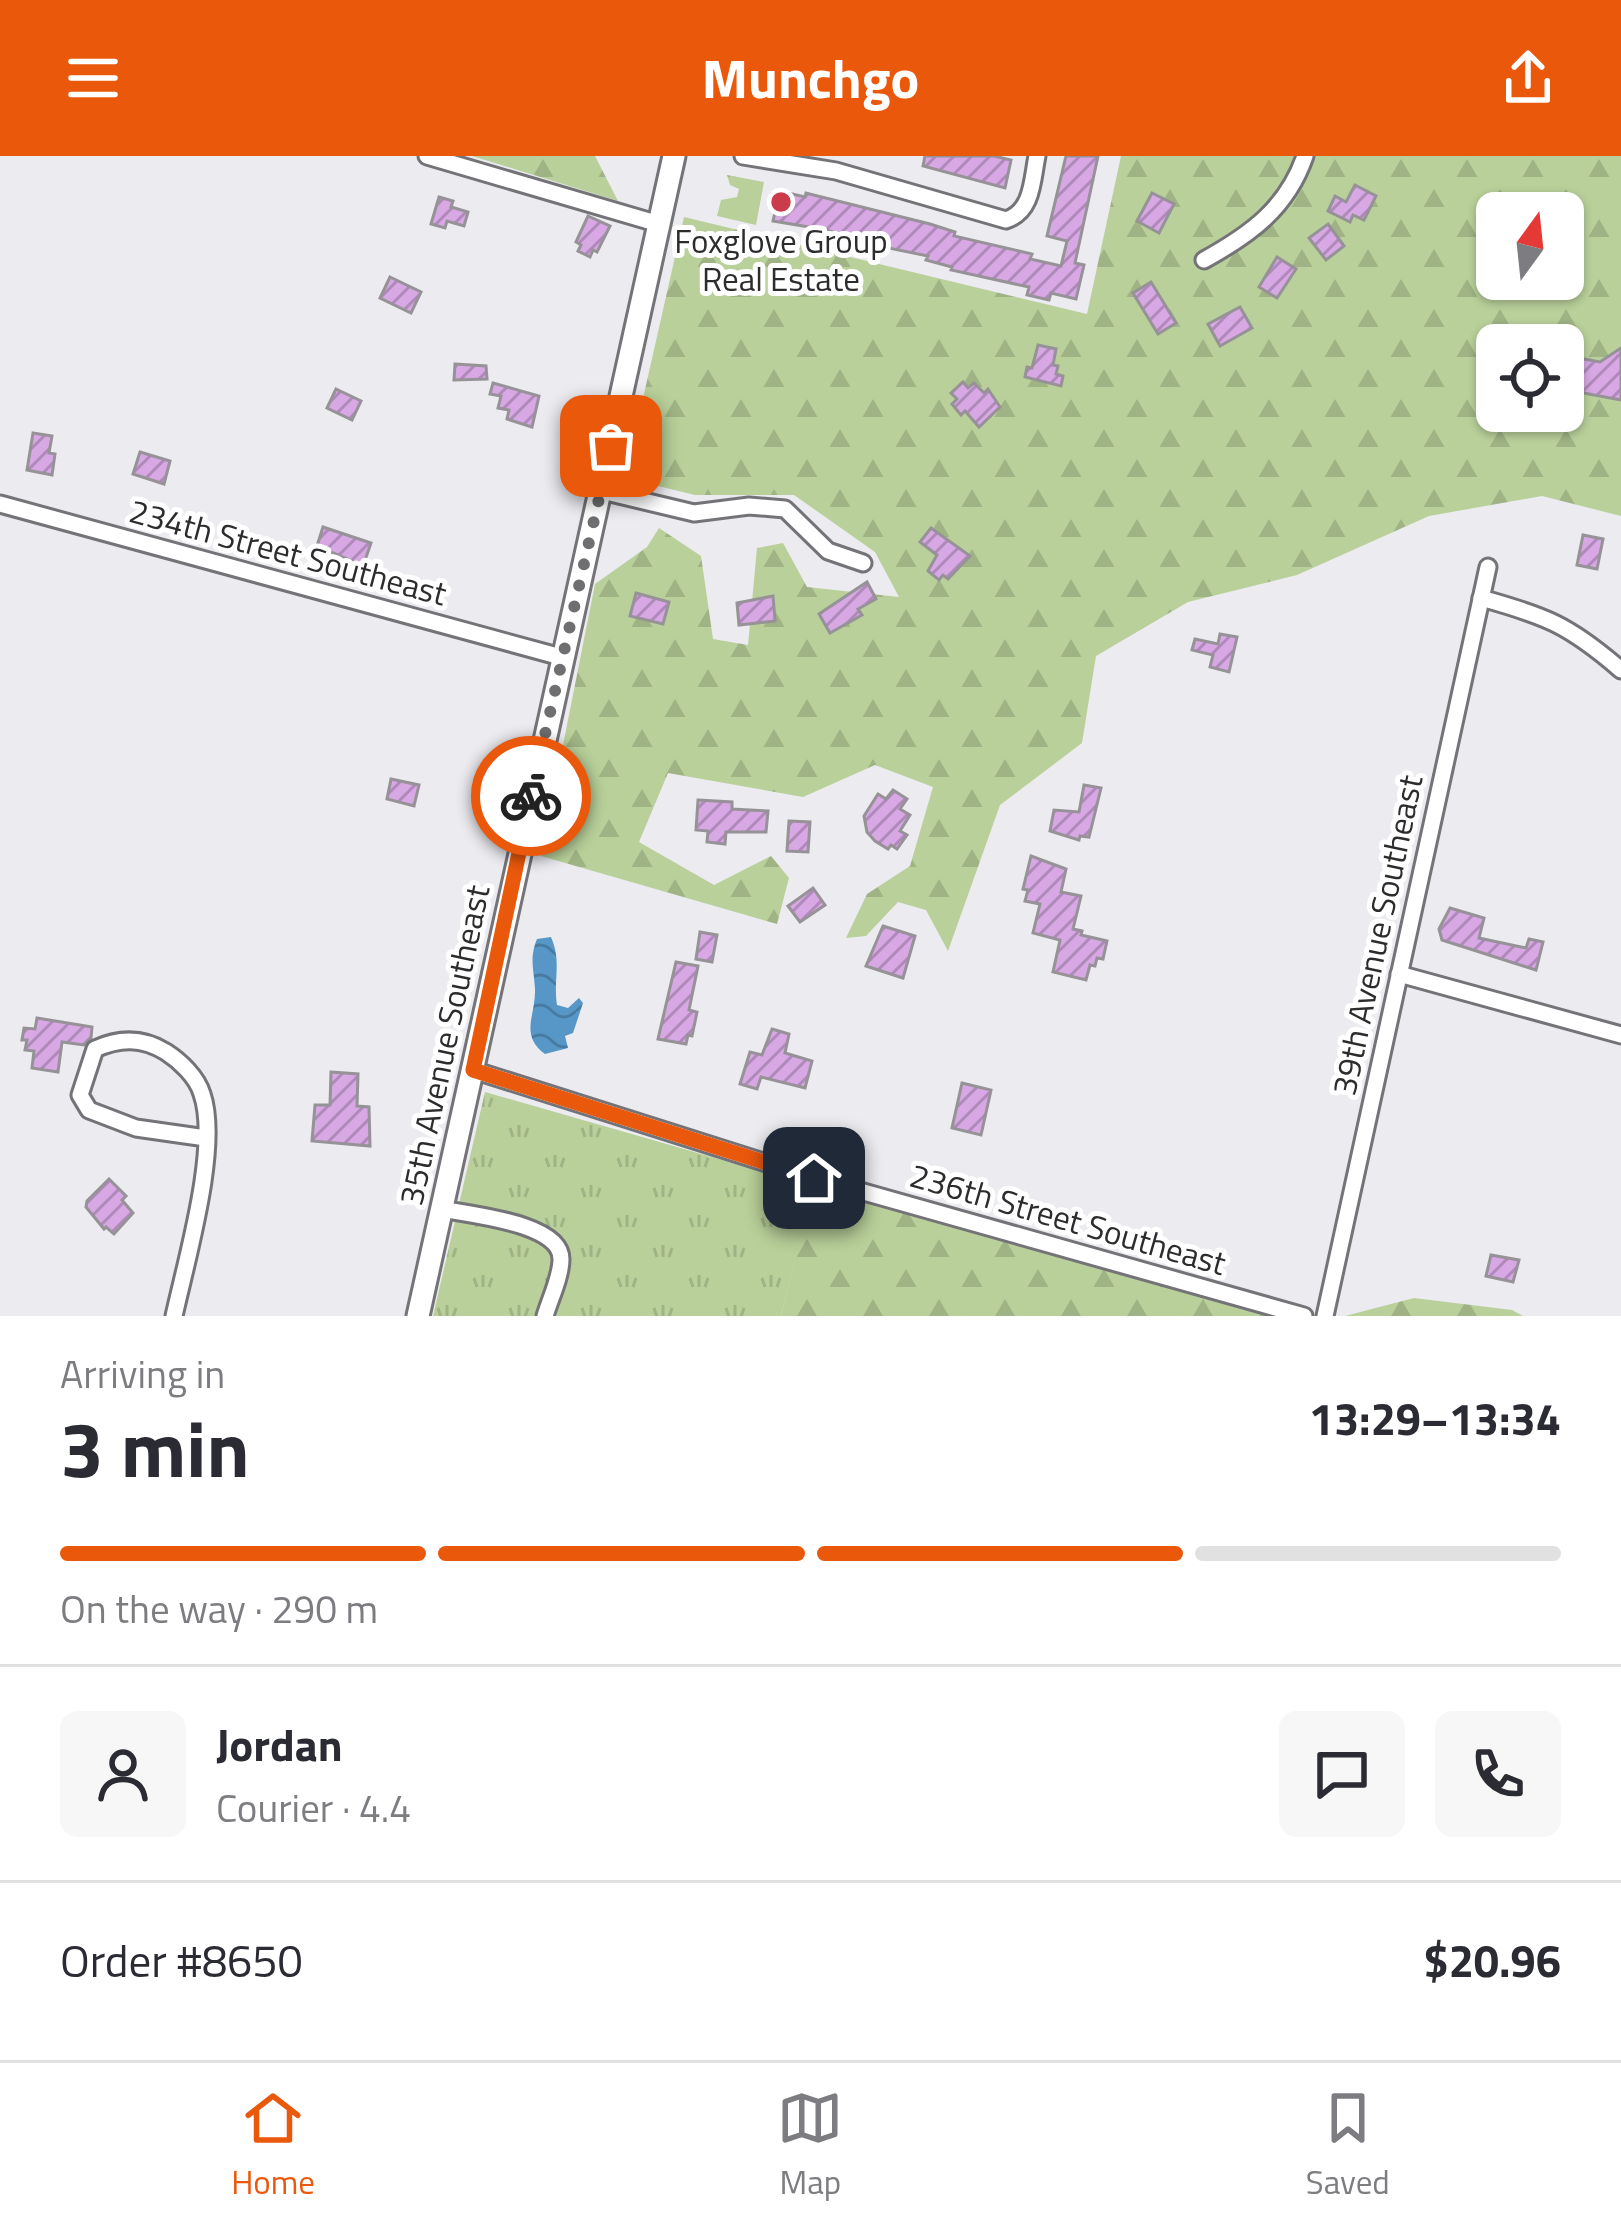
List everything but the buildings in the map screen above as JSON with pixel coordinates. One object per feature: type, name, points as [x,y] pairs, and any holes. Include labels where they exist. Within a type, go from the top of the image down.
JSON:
[{"type":"street","points":[[427,156],[659,224]]},
{"type":"street","name":"35th Avenue Southeast","points":[[418,1316],[674,156]]},
{"type":"street","points":[[743,156],[836,171],[995,219],[1016,217],[1027,206],[1036,156]]},
{"type":"street","points":[[1204,260],[1252,233],[1285,198],[1305,156]]},
{"type":"street","points":[[602,491],[694,513],[749,506],[784,509],[827,551],[863,563]]},
{"type":"street","name":"234th Street Southeast","points":[[0,504],[561,657]]},
{"type":"street","name":"39th Avenue Southeast","points":[[1325,1316],[1487,567]]},
{"type":"street","points":[[1481,598],[1546,616],[1587,641],[1621,670]]},
{"type":"street","points":[[1399,974],[1621,1035]]},
{"type":"street","points":[[174,1316],[199,1199],[206,1138],[202,1091],[188,1070],[167,1053],[135,1040],[94,1049],[80,1095],[89,1111],[136,1128],[206,1138]]},
{"type":"street","name":"236th Street Southeast","points":[[473,1070],[814,1178],[1304,1316]]},
{"type":"street","points":[[442,1209],[540,1231],[555,1240],[561,1258],[545,1316]]},
{"type":"green space","points":[[472,156],[595,156],[618,201]]},
{"type":"green space","points":[[1121,156],[1621,156],[1621,516],[1542,496],[1429,516],[1297,575],[1188,602],[1096,656],[1082,743],[1000,805],[948,951],[926,910],[898,902],[866,936],[846,938],[867,894],[910,866],[933,787],[875,765],[803,797],[668,773],[639,842],[714,885],[771,856],[789,878],[777,924],[541,856],[595,584],[647,547],[659,528],[701,556],[713,639],[748,645],[757,548],[783,543],[807,587],[899,597],[875,552],[794,495],[695,495],[625,478],[684,217],[1087,314]]},
{"type":"green space","points":[[727,175],[764,182],[756,225],[717,216],[721,200],[737,197],[739,189],[730,185]]},
{"type":"green space","points":[[485,1092],[813,1186],[781,1316],[433,1316]]},
{"type":"green space","points":[[814,1178],[1304,1316],[781,1316]]},
{"type":"green space","points":[[1414,1298],[1512,1310],[1523,1316],[1345,1316]]},
{"type":"water","points":[[551,937],[557,1005],[568,1008],[579,998],[583,1003],[573,1033],[565,1036],[568,1048],[545,1054],[531,1032],[533,958],[537,939]]},
{"type":"way so far","points":[[531,796],[611,446]]},
{"type":"place","name":"Foxglove Group Real Estate","points":[[781,202]]},
{"type":"route","points":[[531,796],[473,1070],[814,1178]]}]
